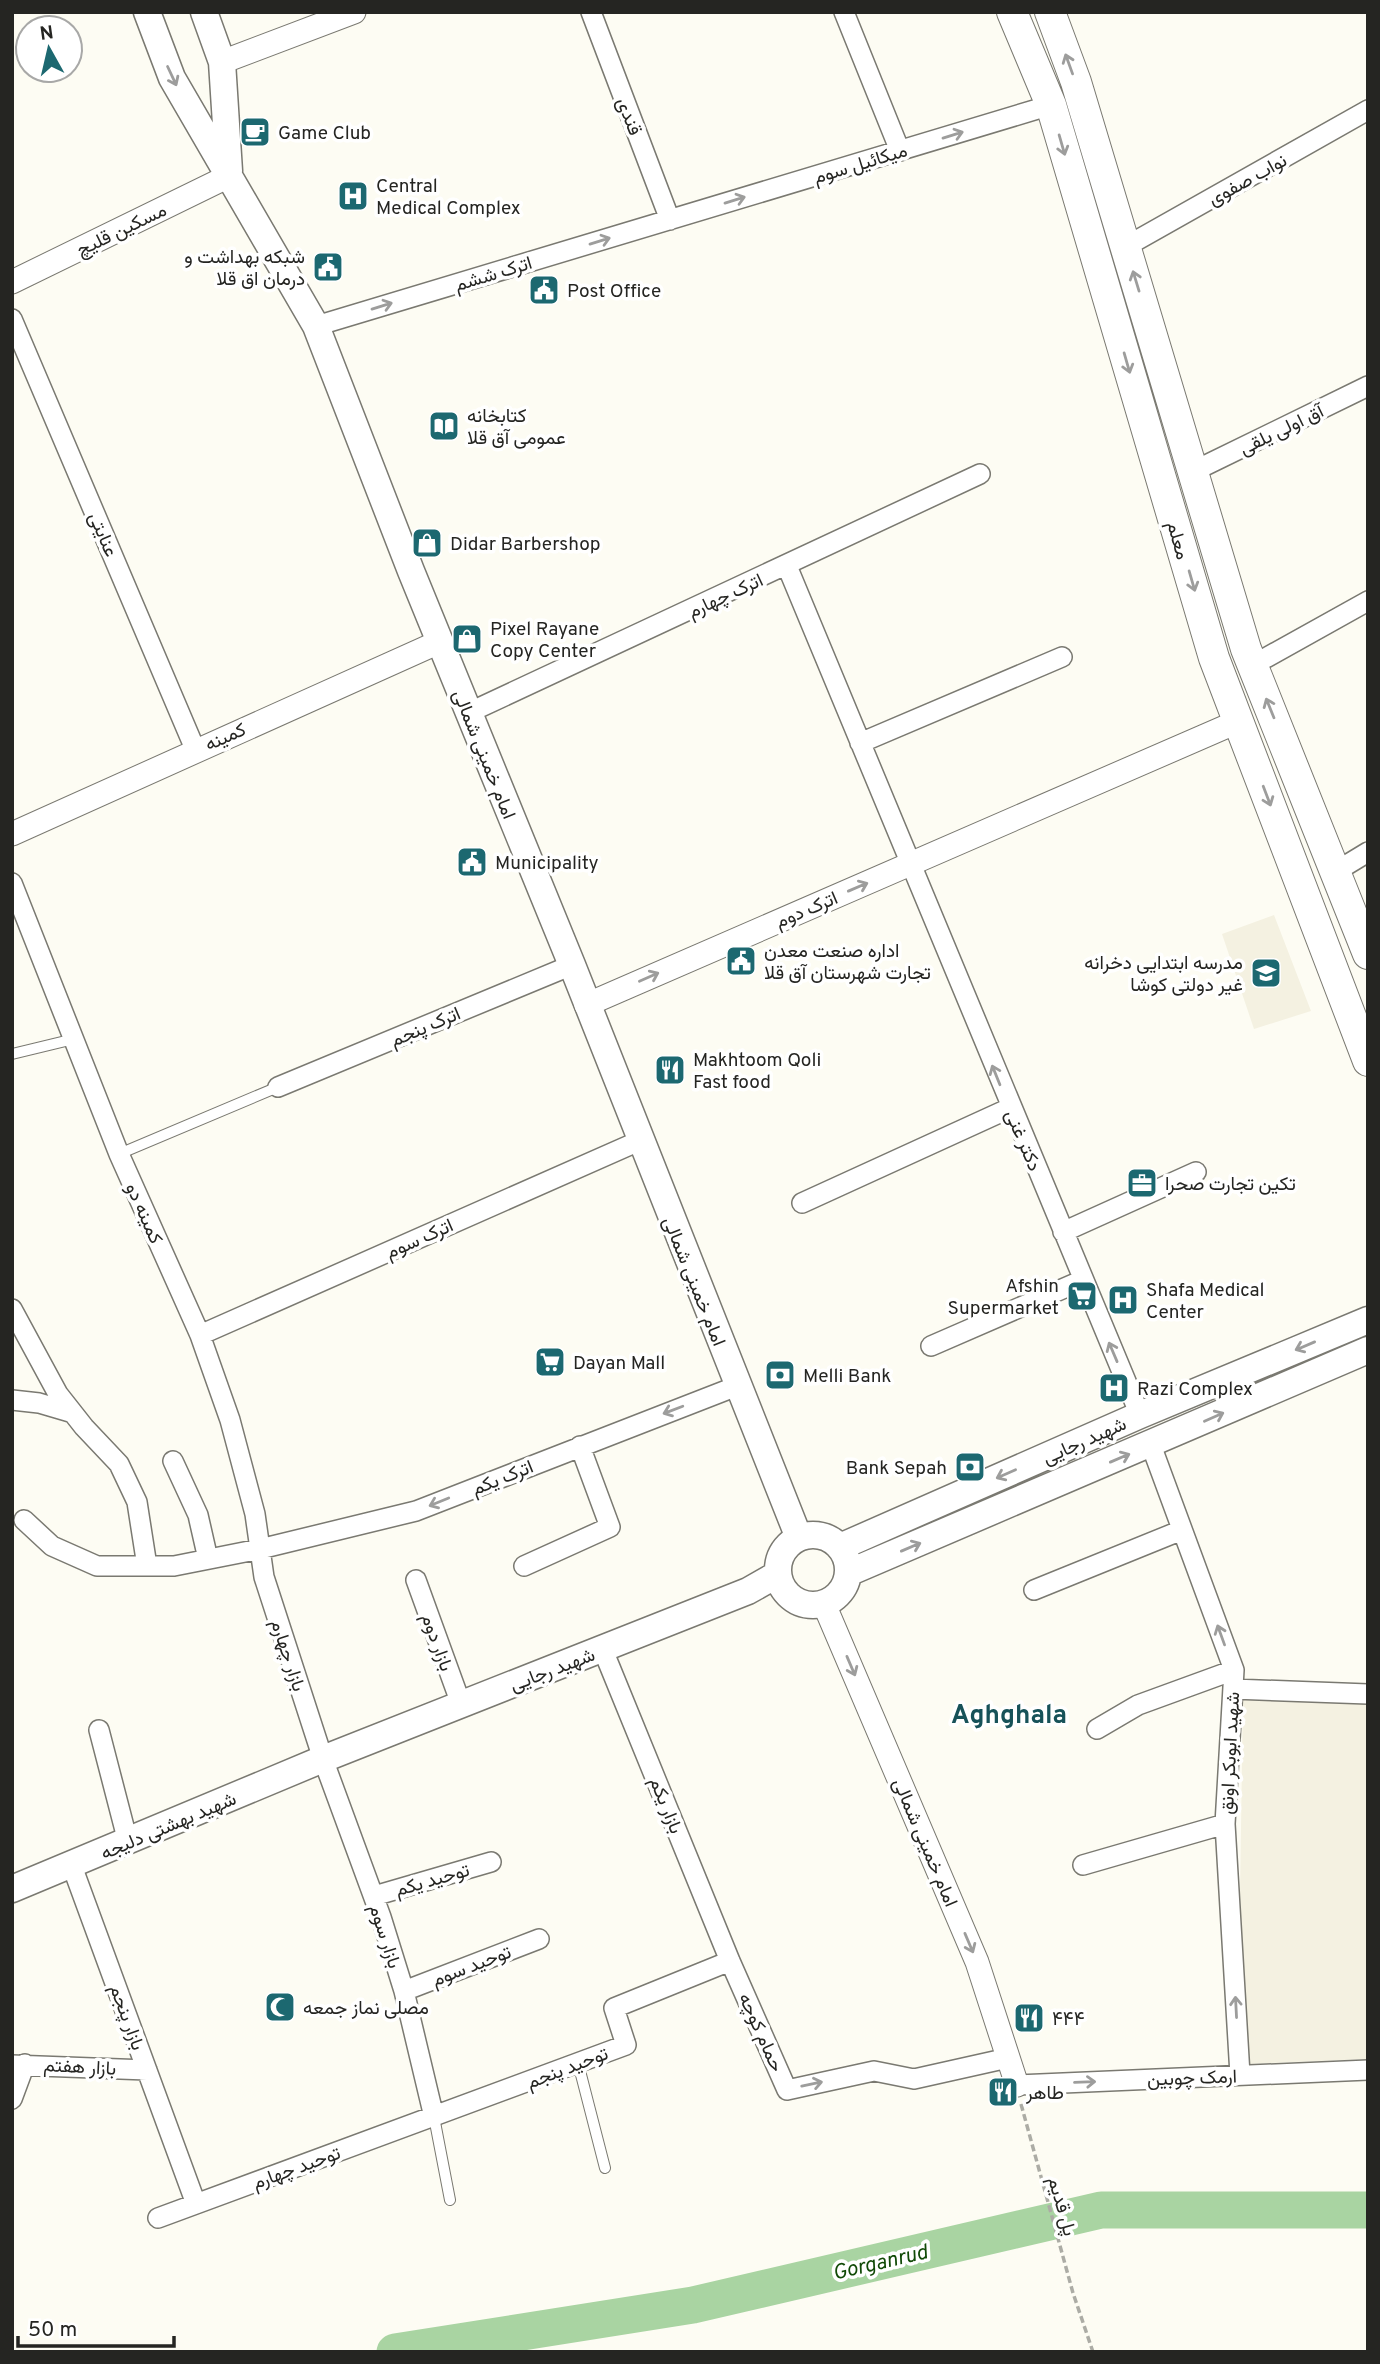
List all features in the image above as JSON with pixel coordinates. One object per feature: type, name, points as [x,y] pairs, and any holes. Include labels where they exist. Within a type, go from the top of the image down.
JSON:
[{"type":"main road","name":"امام خمینی شمالی","points":[[147,12],[172,78],[316,326],[439,642],[572,965],[639,1141],[799,1538]]},
{"type":"main road","name":"امام خمینی شمالی","points":[[204,12],[222,62],[229,176]]},
{"type":"main road","name":"معلم","points":[[1012,12],[1051,105],[1214,659],[1368,1061]]},
{"type":"main road","name":"معلم","points":[[1050,12],[1076,82],[1249,657],[1368,954]]},
{"type":"main road","points":[[1214,659],[1227,639],[1249,657]]},
{"type":"main road","name":"شهید رجایی","points":[[840,1547],[1140,1415],[1368,1320]]},
{"type":"main road","name":"شهید رجایی","points":[[848,1573],[1368,1350]]},
{"type":"main road","points":[[814,1535],[828,1538],[840,1547],[846,1559],[848,1573],[844,1586],[824,1604],[799,1603],[781,1586],[778,1574],[782,1553],[799,1538],[814,1535]]},
{"type":"main road","name":"شهید رجایی","points":[[323,1759],[603,1650],[748,1591],[778,1574]]},
{"type":"main road","name":"شهید بهشتی دلیجه","points":[[12,1889],[323,1759]]},
{"type":"street","points":[[222,62],[354,12]]},
{"type":"street","name":"قندی","points":[[591,12],[670,220]]},
{"type":"street","points":[[844,12],[900,151]]},
{"type":"street","name":"میکائیل سوم","points":[[670,220],[1051,105]]},
{"type":"street","name":"نواب صفوی","points":[[1125,247],[1368,110]]},
{"type":"street","name":"مسکین قلیچ","points":[[12,282],[229,176]]},
{"type":"street","name":"اترک ششم","points":[[316,326],[670,220]]},
{"type":"street","name":"عنایتی","points":[[12,319],[195,750]]},
{"type":"street","name":"آق اولی یلقی","points":[[1194,471],[1368,386]]},
{"type":"street","name":"اترک چهارم","points":[[468,713],[980,474]]},
{"type":"street","name":"دکتر غنی","points":[[787,566],[1010,1108],[1140,1415]]},
{"type":"street","points":[[1249,657],[1368,601]]},
{"type":"street","name":"کمینه","points":[[12,834],[439,642]]},
{"type":"street","points":[[860,743],[1062,657]]},
{"type":"street","name":"اترک دوم","points":[[586,1005],[1238,721]]},
{"type":"street","points":[[1335,873],[1368,852]]},
{"type":"street","name":"کمینه دو","points":[[12,883],[119,1154],[200,1335],[230,1420],[255,1514],[260,1549]]},
{"type":"street","name":"اترک پنجم","points":[[278,1087],[572,965]]},
{"type":"street","points":[[802,1203],[1010,1108]]},
{"type":"street","name":"اترک سوم","points":[[200,1335],[639,1141]]},
{"type":"street","points":[[1063,1232],[1196,1172]]},
{"type":"street","points":[[930,1346],[1083,1280]]},
{"type":"street","points":[[12,1309],[58,1394],[119,1464],[138,1502],[146,1566]]},
{"type":"street","name":"اترک یکم","points":[[24,1520],[52,1546],[97,1566],[174,1566],[260,1549],[416,1511],[737,1386]]},
{"type":"street","points":[[12,1400],[39,1403],[73,1413]]},
{"type":"street","name":"شهید ابوبکر اونق","points":[[1151,1445],[1233,1679],[1225,1824],[1240,2075]]},
{"type":"street","points":[[524,1566],[610,1527],[580,1446]]},
{"type":"street","points":[[173,1461],[198,1515],[208,1559]]},
{"type":"street","points":[[1034,1591],[1182,1530]]},
{"type":"street","name":"بازار چهارم","points":[[260,1549],[264,1577],[323,1759]]},
{"type":"street","name":"بازار دوم","points":[[416,1580],[461,1704]]},
{"type":"street","name":"امام خمینی شمالی","points":[[824,1604],[977,1962],[1017,2085]]},
{"type":"street","name":"بازار یکم","points":[[603,1650],[730,1961]]},
{"type":"street","points":[[1097,1730],[1138,1706],[1233,1679],[1368,1694]]},
{"type":"street","points":[[99,1730],[128,1842]]},
{"type":"street","name":"بازار سوم","points":[[323,1759],[374,1896],[404,1991],[435,2117]]},
{"type":"street","points":[[1083,1866],[1225,1824]]},
{"type":"street","name":"توحید یکم","points":[[374,1896],[491,1862]]},
{"type":"street","name":"بازار پنجم","points":[[72,1866],[196,2204]]},
{"type":"street","name":"توحید سوم","points":[[404,1991],[539,1939]]},
{"type":"street","name":"حمام کوچه","points":[[730,1961],[787,2090],[874,2071],[914,2079],[1008,2058]]},
{"type":"street","name":"توحید پنجم","points":[[435,2117],[626,2045],[614,2008],[730,1961]]},
{"type":"street","points":[[12,2099],[19,2064]]},
{"type":"street","name":"بازار هفتم","points":[[19,2064],[147,2070]]},
{"type":"street","name":"ارمک چوبین","points":[[1017,2085],[1368,2070]]},
{"type":"street","name":"توحید چهارم","points":[[158,2218],[435,2117]]},
{"type":"lane","points":[[12,1054],[74,1039]]},
{"type":"lane","points":[[119,1154],[278,1087]]},
{"type":"lane","points":[[578,2063],[605,2168]]},
{"type":"lane","points":[[435,2117],[450,2200]]},
{"type":"path","name":"پل قدیم","points":[[1025,2127],[1093,2352]]},
{"type":"shaded area","name":"مدرسه ابتدایی دخرانه غیر دولتی کوشا","points":[[1274,915],[1311,1011],[1254,1029],[1222,934]]},
{"type":"shaded area","points":[[1243,1697],[1368,1703],[1368,2059],[1247,2064],[1240,1893]]},
{"type":"waterway","name":"Gorganrud","points":[[395,2352],[693,2305],[1101,2210],[1368,2210]]},
{"type":"place","name":"Game Club","points":[[255,132]]},
{"type":"place","name":"Central Medical Complex","points":[[353,196]]},
{"type":"place","name":"شبکه بهداشت و درمان اق قلا","points":[[328,267]]},
{"type":"place","name":"Post Office","points":[[544,290]]},
{"type":"place","name":"کتابخانه عمومی آق قلا","points":[[444,426]]},
{"type":"place","name":"Didar Barbershop","points":[[427,543]]},
{"type":"place","name":"Pixel Rayane Copy Center","points":[[467,639]]},
{"type":"place","name":"Municipality","points":[[472,862]]},
{"type":"place","name":"اداره صنعت معدن تجارت شهرستان آق قلا","points":[[741,961]]},
{"type":"place","name":"مدرسه ابتدایی دخرانه غیر دولتی کوشا","points":[[1266,973]]},
{"type":"place","name":"Makhtoom Qoli Fast food","points":[[670,1070]]},
{"type":"place","name":"تکین تجارت صحرا","points":[[1142,1183]]},
{"type":"place","name":"Afshin Supermarket","points":[[1082,1296]]},
{"type":"place","name":"Shafa Medical Center","points":[[1123,1300]]},
{"type":"place","name":"Dayan Mall","points":[[550,1362]]},
{"type":"place","name":"Melli Bank","points":[[780,1375]]},
{"type":"place","name":"Razi Complex","points":[[1114,1388]]},
{"type":"place","name":"Bank Sepah","points":[[970,1467]]},
{"type":"place","name":"مصلی نماز جمعه","points":[[280,2007]]},
{"type":"place","name":"۴۴۴","points":[[1029,2018]]},
{"type":"place","name":"طاهر","points":[[1003,2092]]},
{"type":"district","name":"Aghghala","points":[[1009,1714]]}]
